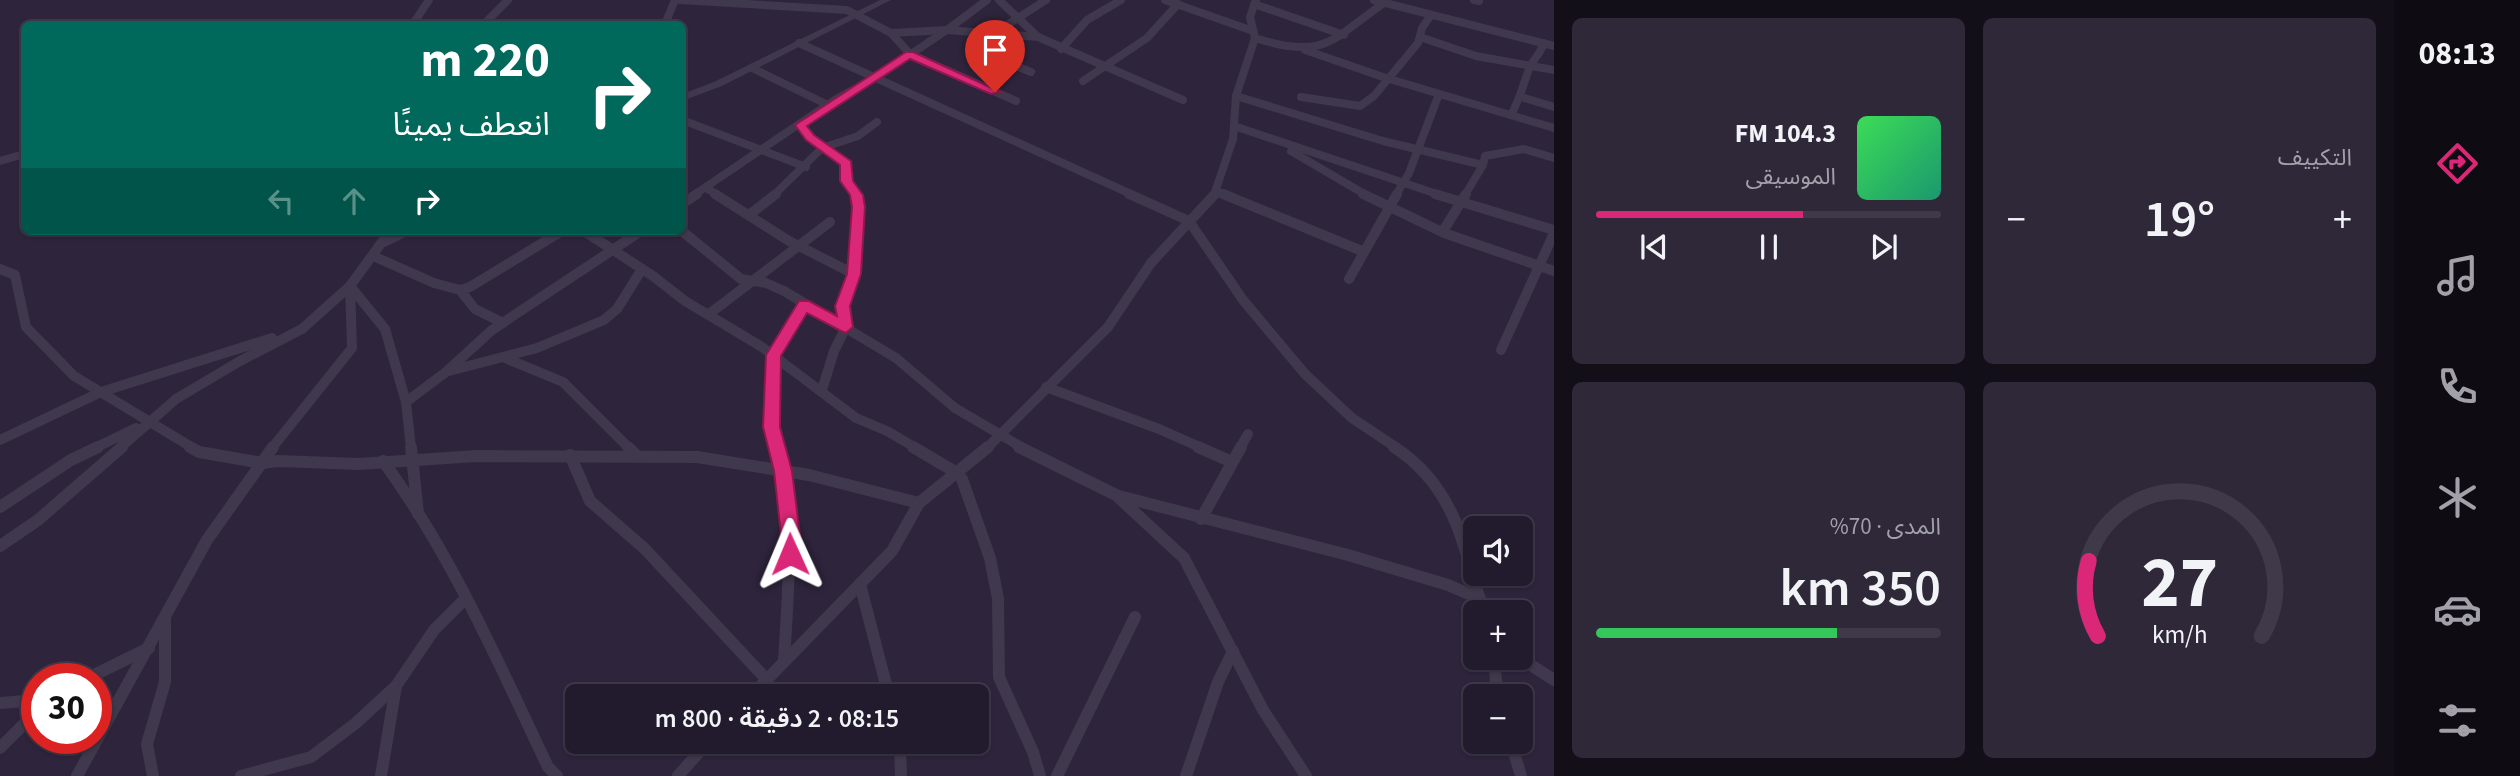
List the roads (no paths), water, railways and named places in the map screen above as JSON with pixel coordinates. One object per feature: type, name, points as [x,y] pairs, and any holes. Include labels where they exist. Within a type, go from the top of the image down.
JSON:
[{"type":"street","points":[[415,21],[429,0]]},
{"type":"street","points":[[487,21],[508,0]]},
{"type":"street","points":[[666,21],[677,0],[811,4],[847,10],[860,14],[891,33],[910,54],[1016,102]]},
{"type":"street","points":[[686,96],[752,68],[887,0]]},
{"type":"street","points":[[686,201],[828,105],[875,78],[947,30],[988,0]]},
{"type":"street","points":[[999,0],[1038,37],[1183,100]]},
{"type":"street","points":[[1031,72],[985,53],[979,47],[987,38],[1046,0]]},
{"type":"street","points":[[1061,48],[1075,29],[1109,4],[1121,0]]},
{"type":"street","points":[[1165,0],[1289,49],[1305,51],[1385,78],[1554,128]]},
{"type":"street","points":[[1374,0],[1387,1],[1554,46]]},
{"type":"street","points":[[1474,0],[1479,1]]},
{"type":"street","points":[[1305,51],[1344,35],[1387,1]]},
{"type":"street","points":[[763,684],[891,551],[919,503],[998,436],[1108,327],[1151,263],[1214,197],[1233,139],[1236,96],[1254,35],[1250,18],[1255,2],[1344,35]]},
{"type":"street","points":[[1083,81],[1144,41],[1171,15],[1178,4]]},
{"type":"street","points":[[1301,97],[1360,106],[1374,96],[1385,78],[1418,43],[1422,28],[1431,15]]},
{"type":"street","points":[[891,33],[947,30],[1038,37]]},
{"type":"street","points":[[1419,37],[1476,56],[1554,70]]},
{"type":"street","points":[[799,43],[1189,221],[1222,274],[1251,307],[1277,346],[1353,419],[1413,457],[1433,481],[1464,545],[1478,600]]},
{"type":"street","points":[[1511,115],[1521,97],[1531,64],[1539,56],[1544,43]]},
{"type":"street","points":[[752,68],[786,87],[828,105]]},
{"type":"street","points":[[1349,278],[1362,251],[1404,182],[1439,94]]},
{"type":"street","points":[[1236,96],[1418,149],[1483,164]]},
{"type":"street","points":[[1521,97],[1554,107]]},
{"type":"street","points":[[686,121],[806,167]]},
{"type":"street","points":[[749,215],[806,167],[822,148],[858,136],[877,122]]},
{"type":"street","points":[[800,125],[822,148],[846,164],[847,181],[856,195],[859,207],[854,274],[842,306],[846,327],[834,351],[833,362],[822,390]]},
{"type":"street","points":[[1234,126],[1554,232],[1521,315],[1501,350]]},
{"type":"street","points":[[1280,143],[1338,182],[1388,208],[1466,242],[1554,271]]},
{"type":"street","points":[[1443,231],[1483,164],[1485,156],[1524,149],[1554,158]]},
{"type":"street","points":[[0,161],[21,155]]},
{"type":"street","points":[[706,188],[800,246],[854,274]]},
{"type":"street","points":[[1216,191],[1362,251]]},
{"type":"street","points":[[709,314],[830,222]]},
{"type":"street","points":[[686,234],[741,279],[784,291],[896,358],[955,408],[998,436],[1116,495],[1349,555],[1448,585],[1476,597]]},
{"type":"street","points":[[373,256],[434,283],[460,290],[555,235]]},
{"type":"street","points":[[590,235],[685,301],[774,355],[856,418],[887,431],[957,473],[962,479],[990,558],[998,599],[999,677],[1033,752],[1040,776]]},
{"type":"street","points":[[406,402],[503,323],[635,235]]},
{"type":"street","points":[[0,546],[38,520],[176,399],[240,361],[302,329],[350,286],[387,236]]},
{"type":"street","points":[[0,269],[15,275],[26,327],[74,376],[199,453],[262,463],[278,461],[359,464],[570,455],[697,457],[783,471],[919,503]]},
{"type":"street","points":[[446,372],[559,342],[612,314],[636,275],[642,270]]},
{"type":"street","points":[[350,286],[385,329],[406,402],[418,514]]},
{"type":"street","points":[[77,776],[207,540],[262,463],[352,348],[350,286]]},
{"type":"street","points":[[460,290],[474,309],[503,323]]},
{"type":"street","points":[[784,662],[790,535],[783,471],[772,427],[774,355],[804,305]]},
{"type":"street","points":[[0,440],[101,392],[302,329]]},
{"type":"street","points":[[505,358],[563,382],[638,456]]},
{"type":"street","points":[[1046,387],[1160,429],[1233,462]]},
{"type":"street","points":[[0,507],[71,460],[150,421]]},
{"type":"street","points":[[1201,519],[1248,434]]},
{"type":"street","points":[[570,455],[590,501],[645,549],[767,680]]},
{"type":"street","points":[[383,461],[418,514],[466,598],[548,767],[556,776]]},
{"type":"street","points":[[1116,495],[1184,558],[1263,710],[1306,776]]},
{"type":"street","points":[[860,584],[886,684]]},
{"type":"street","points":[[241,776],[312,757],[356,723],[396,687],[434,630],[466,598]]},
{"type":"street","points":[[153,776],[147,744],[165,682],[165,612]]},
{"type":"street","points":[[1057,776],[1135,617]]},
{"type":"street","points":[[112,666],[149,648]]},
{"type":"street","points":[[1186,776],[1218,682],[1233,651]]},
{"type":"street","points":[[1533,666],[1554,680]]},
{"type":"street","points":[[381,776],[396,687]]},
{"type":"street","points":[[0,703],[21,702]]},
{"type":"street","points":[[0,748],[21,727]]},
{"type":"street","points":[[678,776],[697,754]]},
{"type":"street","points":[[900,754],[901,776]]},
{"type":"street","points":[[1515,754],[1521,776]]}]
